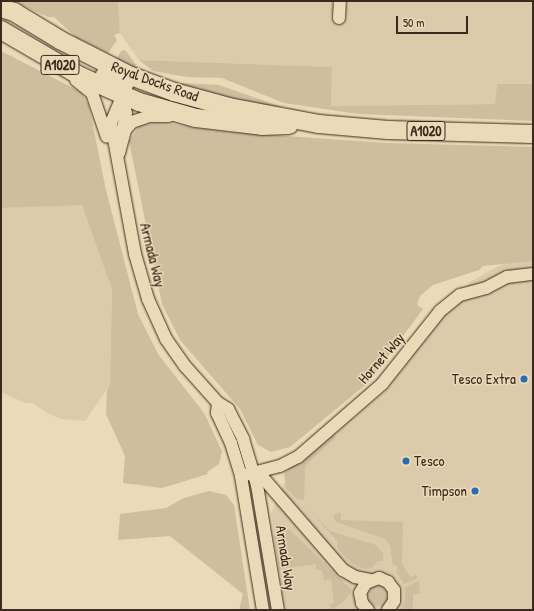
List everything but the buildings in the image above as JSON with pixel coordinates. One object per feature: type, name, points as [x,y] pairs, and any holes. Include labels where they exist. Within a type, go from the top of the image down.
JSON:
[{"type":"highway","name":"Royal Docks Road","points":[[1,8],[14,12],[60,40],[130,76],[174,92],[229,106],[320,124]]},
{"type":"highway","points":[[1,12],[58,51],[102,74]]},
{"type":"highway","name":"Royal Docks Road","points":[[1,30],[42,55],[122,96],[196,118],[262,126],[320,124],[404,130],[533,134]]},
{"type":"street","points":[[339,18],[340,1]]},
{"type":"street","points":[[42,55],[92,93],[117,162]]},
{"type":"street","points":[[102,74],[121,83],[126,113],[117,162]]},
{"type":"street","name":"Armada Way","points":[[130,76],[111,123],[135,254],[153,313],[175,353],[218,403],[228,409],[241,434],[256,473],[278,610]]},
{"type":"street","points":[[122,137],[128,126],[140,118],[156,115],[196,118]]},
{"type":"street","name":"Hornet Way","points":[[241,476],[280,466],[298,457],[364,401],[403,359],[440,311],[460,295],[486,288],[507,277],[533,274]]},
{"type":"street","name":"Armada Way","points":[[218,403],[217,414],[231,443],[241,476],[263,610]]},
{"type":"street","points":[[256,473],[343,570],[355,577],[370,580],[383,579],[392,585],[394,601],[388,610]]},
{"type":"street","points":[[368,610],[362,603],[360,592],[370,580]]},
{"type":"shaded area","points":[[13,1],[118,1],[120,33],[114,35],[117,40],[108,53],[77,38],[54,17],[48,17]]},
{"type":"shaded area","points":[[118,1],[332,1],[332,18],[346,19],[347,1],[533,1],[533,84],[497,84],[495,104],[331,106],[332,67],[139,60],[120,33]]},
{"type":"shaded area","points":[[125,50],[142,73],[162,82],[115,62],[121,51]]},
{"type":"shaded area","points":[[1,51],[81,92],[89,106],[106,190],[138,314],[158,354],[204,413],[222,451],[219,464],[207,472],[208,474],[162,488],[123,483],[125,456],[106,414],[107,390],[110,385],[112,290],[82,205],[1,208]]},
{"type":"shaded area","points":[[139,60],[332,67],[331,106],[495,104],[497,84],[533,84],[533,121],[358,114],[284,103],[222,78],[187,77],[153,71]]},
{"type":"shaded area","points":[[163,82],[219,85],[282,107],[282,110],[212,97]]},
{"type":"shaded area","points":[[158,122],[230,132],[387,143],[533,147],[533,261],[483,266],[479,270],[433,285],[420,296],[417,305],[423,309],[369,382],[290,447],[271,452],[258,445],[240,409],[180,340],[162,304],[129,141],[139,126]]},
{"type":"shaded area","points":[[82,204],[112,290],[110,385],[85,421],[61,419],[47,413],[33,403],[25,403],[1,392],[1,208]]},
{"type":"shaded area","points":[[533,261],[533,610],[285,610],[271,514],[288,474],[385,391],[470,282],[504,263]]},
{"type":"shaded area","points":[[332,433],[336,437],[305,466],[304,500],[297,499],[286,488],[284,473]]},
{"type":"shaded area","points":[[209,491],[226,495],[234,505],[250,610],[239,610],[243,594],[170,536],[118,540],[120,514],[166,508],[184,498]]},
{"type":"shaded area","points":[[308,508],[330,531],[376,545],[383,554],[383,561],[378,561],[372,568],[365,569],[351,563],[338,549],[337,541]]},
{"type":"shaded area","points":[[338,512],[341,513],[341,520],[403,522],[402,563],[410,577],[416,575],[418,578],[404,584],[397,573],[397,566],[393,565],[390,546],[385,539],[336,522],[333,516]]},
{"type":"shaded area","points":[[256,513],[272,610],[268,610],[252,514]]},
{"type":"shaded area","points":[[289,529],[351,589],[351,593],[343,602],[332,610],[330,604],[334,603],[331,579],[324,580],[322,570],[316,570],[316,564],[279,569],[274,535]]},
{"type":"shaded area","points":[[419,581],[420,594],[413,594],[413,610],[401,610],[405,601],[405,587]]},
{"type":"shaded area","points":[[378,586],[385,589],[388,596],[385,603],[378,606],[371,603],[368,596],[371,589]]},
{"type":"place","name":"Tesco Extra","points":[[524,379]]},
{"type":"place","name":"Tesco","points":[[406,461]]},
{"type":"place","name":"Timpson","points":[[475,491]]}]
